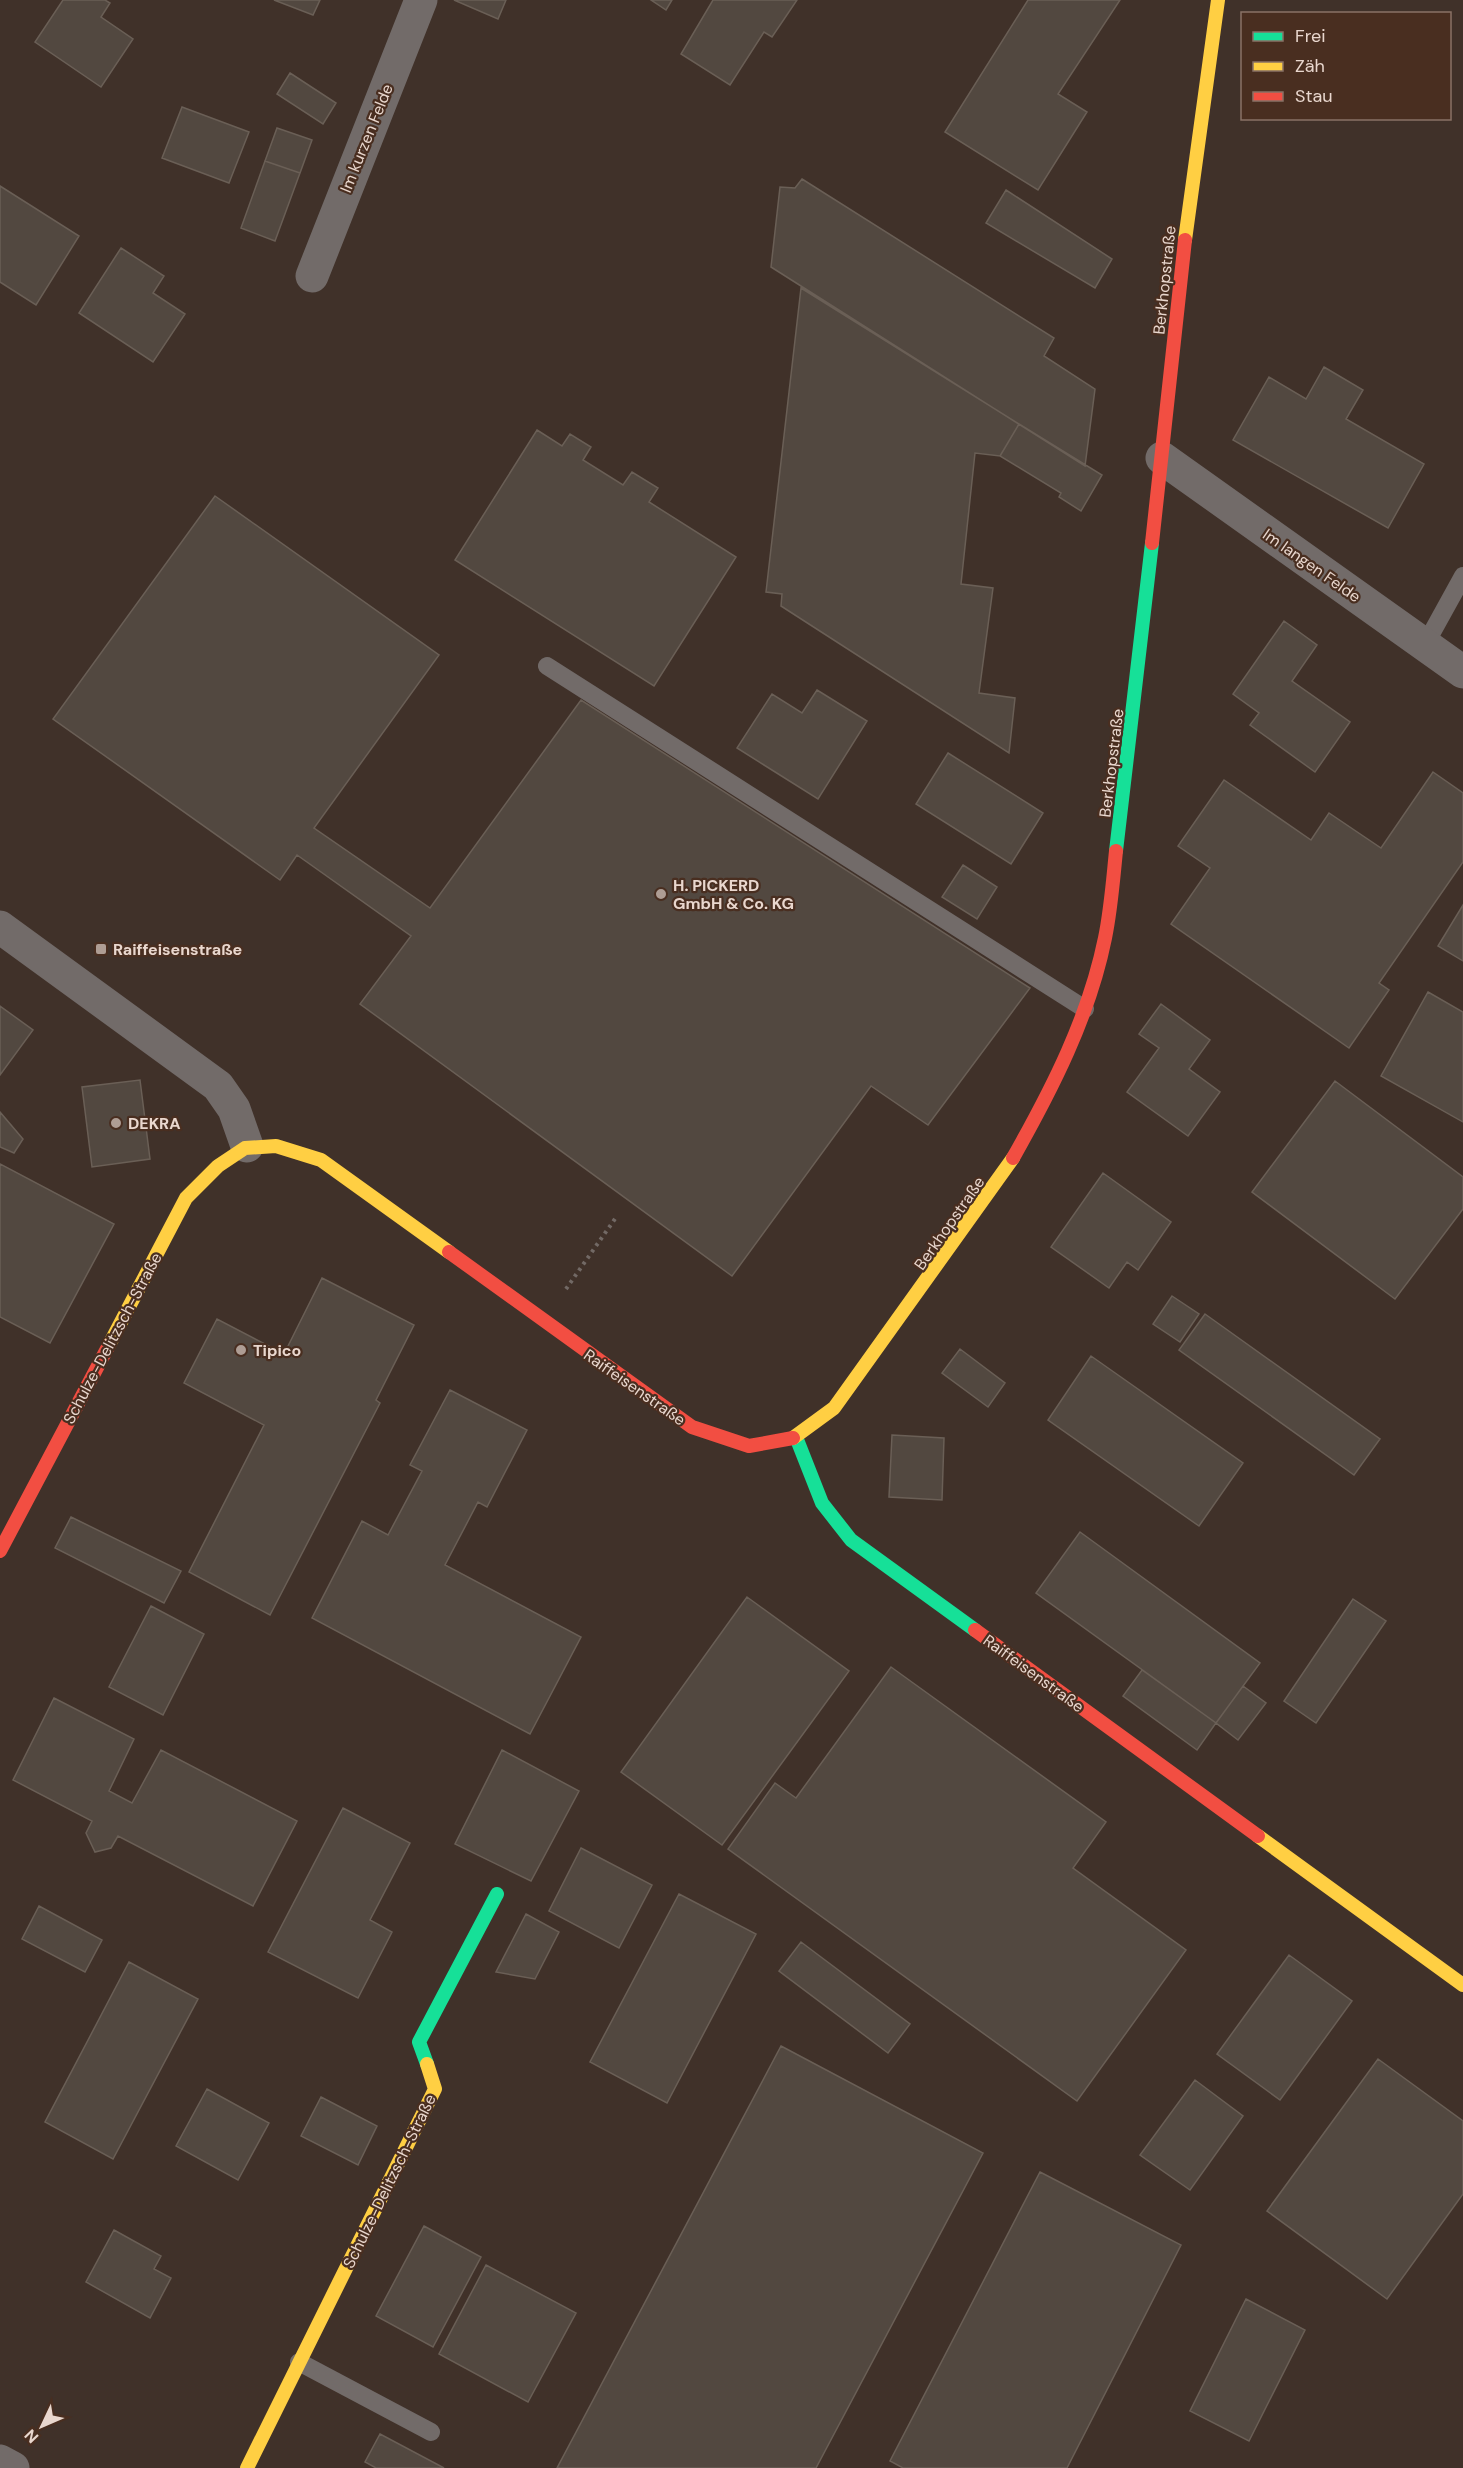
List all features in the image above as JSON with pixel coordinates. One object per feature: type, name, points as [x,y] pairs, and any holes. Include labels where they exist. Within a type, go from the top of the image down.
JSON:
[{"type":"main road","name":"Berkhopstraße","points":[[796,1437],[834,1408],[1005,1173],[1054,1085],[1085,1009],[1105,938],[1129,753],[1192,179],[1218,0]]},
{"type":"main road","name":"Raiffeisenstraße","points":[[247,1146],[286,1146],[321,1160],[692,1427],[749,1446],[796,1437],[822,1503],[851,1540],[1463,1985]]},
{"type":"main road","name":"Schulze-Delitzsch-Straße","points":[[0,1551],[186,1198],[223,1160],[247,1146]]},
{"type":"main road","name":"Schulze-Delitzsch-Straße","points":[[247,2468],[435,2088],[419,2042],[497,1894]]},
{"type":"street","name":"Im kurzen Felde","points":[[312,276],[421,0]]},
{"type":"street","name":"Im langen Felde","points":[[1162,458],[1463,672]]},
{"type":"street","points":[[0,927],[218,1086],[234,1109],[247,1146]]},
{"type":"street","points":[[0,2461],[13,2468]]},
{"type":"lane","points":[[1425,645],[1463,576]]},
{"type":"lane","points":[[547,666],[1085,1009]]},
{"type":"lane","points":[[299,2362],[431,2432]]},
{"type":"path","points":[[543,1321],[617,1216]]},
{"type":"building","points":[[63,0],[105,0],[110,3],[101,17],[133,39],[101,87],[35,42]]},
{"type":"building","points":[[274,0],[320,0],[313,15]]},
{"type":"building","points":[[454,0],[506,0],[498,19]]},
{"type":"building","points":[[651,0],[672,0],[666,10]]},
{"type":"building","points":[[713,0],[797,0],[772,37],[764,32],[730,85],[681,54]]},
{"type":"building","points":[[1028,0],[1120,0],[1058,94],[1087,112],[1038,190],[945,132]]},
{"type":"building","points":[[290,73],[336,103],[323,124],[277,94]]},
{"type":"building","points":[[182,107],[249,132],[229,183],[162,158]]},
{"type":"building","points":[[277,128],[312,140],[300,173],[265,161]]},
{"type":"building","points":[[265,161],[300,173],[275,241],[241,228]]},
{"type":"building","points":[[802,179],[1054,338],[1044,356],[1095,389],[1085,466],[771,267],[780,187],[795,188]]},
{"type":"building","points":[[0,186],[79,236],[36,305],[0,282]]},
{"type":"building","points":[[1006,190],[1112,259],[1095,288],[986,223]]},
{"type":"building","points":[[121,248],[164,276],[153,293],[185,314],[153,362],[79,313]]},
{"type":"building","points":[[801,288],[1019,424],[1000,456],[975,453],[961,584],[993,588],[979,693],[1015,698],[1009,753],[781,606],[782,594],[766,592]]},
{"type":"building","points":[[1324,367],[1363,390],[1346,419],[1424,464],[1388,528],[1233,440],[1269,377],[1306,399]]},
{"type":"building","points":[[1019,424],[1102,475],[1081,511],[1059,497],[1061,493],[1000,456]]},
{"type":"building","points":[[537,430],[562,446],[570,434],[591,447],[583,460],[623,485],[632,472],[658,488],[649,502],[736,557],[654,686],[455,560]]},
{"type":"building","name":"H. PICKERD GmbH & Co. KG","points":[[215,496],[439,655],[314,828],[430,908],[581,700],[1030,988],[928,1125],[871,1086],[732,1276],[360,1004],[411,936],[297,855],[280,880],[53,719]]},
{"type":"building","points":[[1284,621],[1317,645],[1292,681],[1350,722],[1315,772],[1250,725],[1259,713],[1233,694]]},
{"type":"building","points":[[817,690],[867,721],[818,799],[737,748],[772,694],[802,713]]},
{"type":"building","points":[[948,753],[1043,813],[1011,864],[916,804]]},
{"type":"building","points":[[1433,772],[1463,793],[1463,862],[1379,983],[1389,990],[1349,1048],[1171,924],[1210,868],[1178,846],[1224,780],[1311,840],[1329,813],[1381,848]]},
{"type":"building","points":[[963,865],[997,887],[977,919],[942,897]]},
{"type":"building","points":[[1463,905],[1463,961],[1438,946]]},
{"type":"building","points":[[1428,992],[1463,1012],[1463,1122],[1381,1076]]},
{"type":"building","points":[[1161,1004],[1210,1040],[1189,1069],[1220,1092],[1188,1136],[1127,1092],[1159,1048],[1139,1034]]},
{"type":"building","points":[[0,1006],[33,1030],[0,1075]]},
{"type":"building","name":"DEKRA","points":[[140,1080],[150,1159],[92,1167],[82,1087]]},
{"type":"building","points":[[1335,1081],[1463,1177],[1463,1209],[1395,1299],[1252,1192]]},
{"type":"building","points":[[0,1112],[23,1139],[14,1153],[0,1147]]},
{"type":"building","points":[[0,1164],[114,1224],[50,1343],[0,1317]]},
{"type":"building","points":[[1103,1173],[1171,1222],[1138,1270],[1127,1262],[1109,1288],[1051,1247]]},
{"type":"building","points":[[322,1278],[414,1325],[376,1400],[380,1403],[270,1615],[189,1572],[264,1425],[184,1383],[217,1319],[284,1354]]},
{"type":"building","points":[[1172,1296],[1199,1314],[1180,1342],[1153,1324]]},
{"type":"building","points":[[1205,1314],[1380,1439],[1354,1475],[1179,1350]]},
{"type":"building","points":[[960,1349],[1005,1383],[988,1407],[942,1373]]},
{"type":"building","points":[[1091,1356],[1243,1463],[1199,1526],[1048,1420]]},
{"type":"building","points":[[450,1390],[527,1430],[487,1507],[478,1502],[445,1565],[581,1637],[530,1734],[312,1618],[362,1521],[388,1535],[422,1471],[410,1465]]},
{"type":"building","points":[[892,1435],[944,1438],[942,1500],[889,1497]]},
{"type":"building","points":[[71,1517],[181,1571],[164,1603],[55,1548]]},
{"type":"building","points":[[1080,1532],[1260,1663],[1216,1723],[1036,1593]]},
{"type":"building","points":[[747,1597],[849,1671],[722,1845],[621,1772]]},
{"type":"building","points":[[1353,1599],[1386,1621],[1316,1723],[1284,1701]]},
{"type":"building","points":[[151,1606],[204,1634],[163,1715],[109,1687]]},
{"type":"building","points":[[891,1667],[1106,1822],[1073,1868],[1186,1950],[1077,2101],[728,1849],[775,1783],[796,1798]]},
{"type":"building","points":[[1142,1670],[1216,1723],[1197,1750],[1123,1696]]},
{"type":"building","points":[[1243,1686],[1266,1703],[1238,1740],[1216,1723]]},
{"type":"building","points":[[54,1698],[134,1739],[109,1791],[132,1803],[161,1750],[297,1821],[253,1906],[118,1836],[111,1848],[95,1852],[86,1833],[92,1821],[13,1780]]},
{"type":"building","points":[[502,1750],[579,1791],[531,1881],[455,1844]]},
{"type":"building","points":[[343,1808],[410,1843],[370,1920],[392,1932],[358,1998],[268,1952]]},
{"type":"building","points":[[581,1848],[652,1885],[619,1948],[549,1911]]},
{"type":"building","points":[[679,1894],[756,1934],[667,2103],[590,2062]]},
{"type":"building","points":[[39,1906],[102,1940],[85,1972],[22,1939]]},
{"type":"building","points":[[526,1914],[559,1932],[535,1979],[496,1972]]},
{"type":"building","points":[[801,1942],[910,2024],[888,2053],[779,1971]]},
{"type":"building","points":[[1289,1955],[1352,2001],[1280,2100],[1217,2054]]},
{"type":"building","points":[[129,1962],[198,1999],[113,2159],[45,2122]]},
{"type":"building","points":[[781,2046],[983,2153],[816,2468],[557,2468]]},
{"type":"building","points":[[1378,2059],[1463,2121],[1463,2194],[1387,2299],[1267,2211]]},
{"type":"building","points":[[1195,2080],[1243,2116],[1190,2190],[1140,2155]]},
{"type":"building","points":[[207,2089],[269,2123],[238,2180],[176,2146]]},
{"type":"building","points":[[321,2097],[377,2126],[358,2165],[301,2136]]},
{"type":"building","points":[[1040,2172],[1181,2245],[1067,2468],[903,2468],[890,2461]]},
{"type":"building","points":[[424,2226],[481,2257],[433,2347],[376,2316]]},
{"type":"building","points":[[114,2230],[161,2256],[154,2269],[171,2278],[150,2318],[86,2282]]},
{"type":"building","points":[[486,2265],[576,2313],[528,2402],[439,2354]]},
{"type":"building","points":[[1246,2299],[1305,2330],[1249,2441],[1190,2411]]},
{"type":"building","points":[[380,2434],[444,2468],[376,2468],[365,2462]]},
{"type":"traffic: fast","points":[[1116,851],[1152,543]]},
{"type":"traffic: fast","points":[[796,1437],[822,1503],[851,1540],[975,1630]]},
{"type":"traffic: fast","points":[[427,2064],[419,2042],[497,1894]]},
{"type":"traffic: slow","points":[[1185,240],[1218,0]]},
{"type":"traffic: slow","points":[[109,1345],[186,1198],[218,1166],[245,1148],[276,1146],[321,1160],[449,1252]]},
{"type":"traffic: slow","points":[[793,1438],[834,1408],[1013,1158]]},
{"type":"traffic: slow","points":[[1258,1836],[1463,1985]]},
{"type":"traffic: slow","points":[[247,2468],[435,2089],[427,2064]]},
{"type":"traffic: jam","points":[[1152,543],[1185,240]]},
{"type":"traffic: jam","points":[[1013,1158],[1068,1052],[1089,996],[1107,927],[1116,851]]},
{"type":"traffic: jam","points":[[449,1252],[692,1427],[749,1446],[793,1438]]},
{"type":"traffic: jam","points":[[0,1551],[109,1345]]},
{"type":"traffic: jam","points":[[975,1630],[1258,1836]]},
{"type":"place","name":"H. PICKERD GmbH & Co. KG","points":[[661,894]]},
{"type":"place","name":"Raiffeisenstraße","points":[[101,949]]},
{"type":"place","name":"DEKRA","points":[[116,1123]]},
{"type":"place","name":"Tipico","points":[[241,1350]]}]
